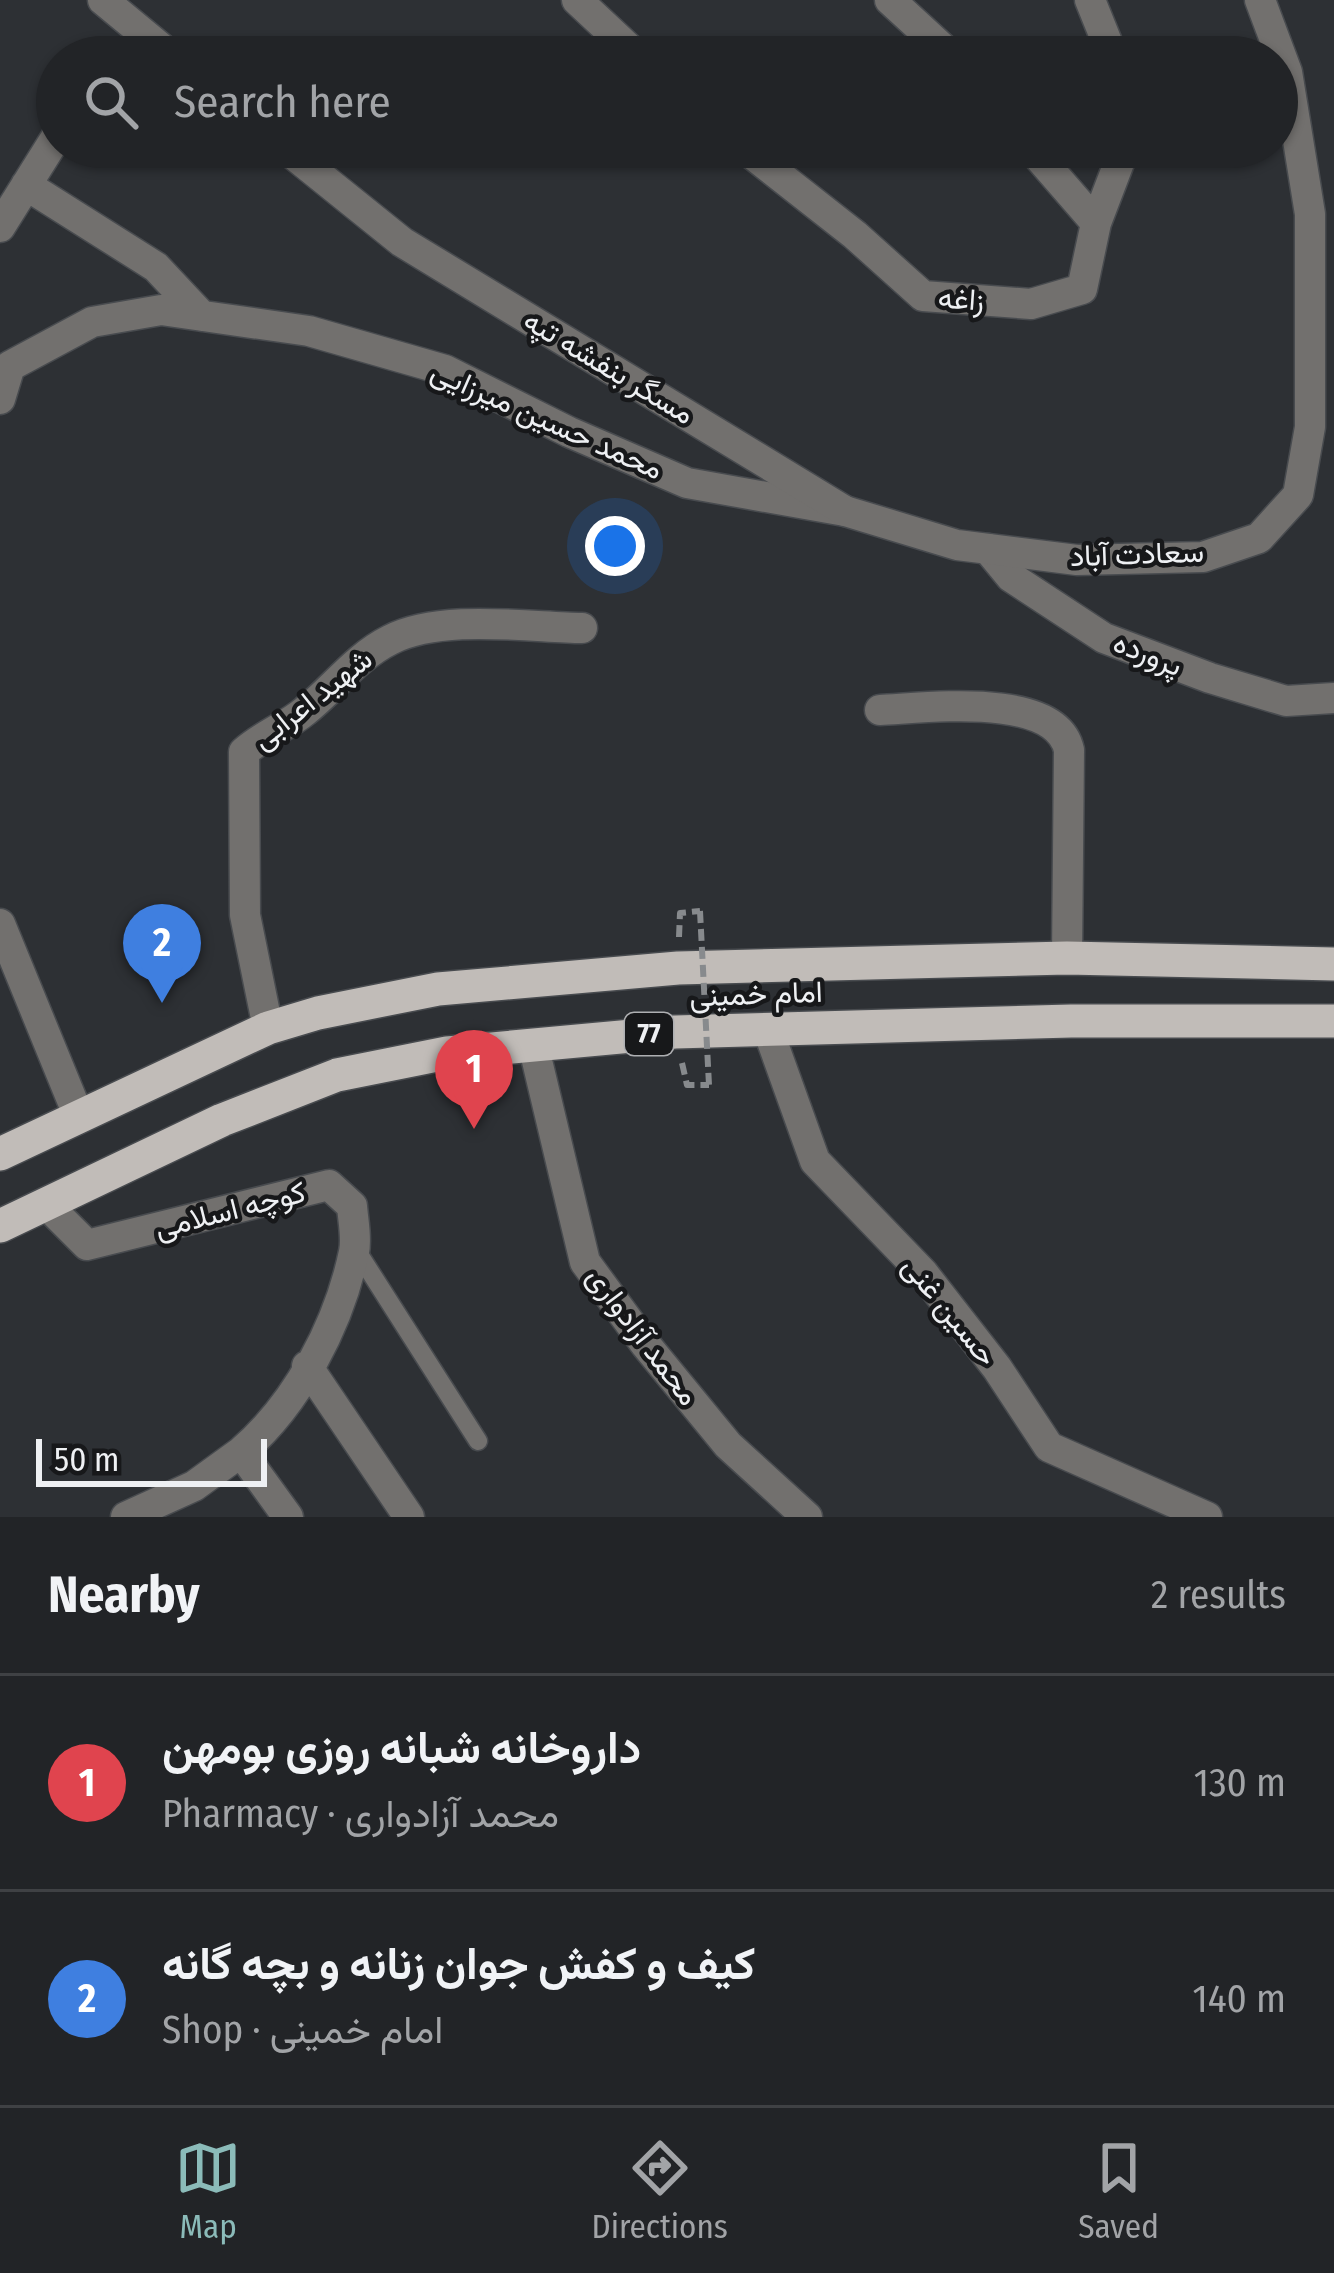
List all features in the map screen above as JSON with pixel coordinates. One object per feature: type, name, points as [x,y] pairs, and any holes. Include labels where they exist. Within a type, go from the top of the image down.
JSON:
[{"type":"highway","name":"امام خمینی","points":[[0,1154],[268,1028],[438,988],[678,968],[1067,958],[1334,964]]},
{"type":"highway","name":"امام خمینی","points":[[0,1226],[223,1120],[337,1075],[447,1053],[675,1032],[1071,1022],[1334,1022]]},
{"type":"street","points":[[103,0],[147,36]]},
{"type":"street","points":[[577,0],[616,36]]},
{"type":"street","points":[[890,0],[929,36]]},
{"type":"street","points":[[1090,0],[1105,36]]},
{"type":"street","name":"سعادت آباد","points":[[1260,0],[1274,36]]},
{"type":"street","name":"سعادت آباد","points":[[972,547],[1077,560],[1203,557],[1258,538],[1298,495],[1310,427],[1310,214],[1298,137]]},
{"type":"street","points":[[0,226],[37,168]]},
{"type":"street","name":"مسگر بنفشه تپه","points":[[310,168],[402,242],[845,511],[972,547]]},
{"type":"street","name":"زاغه","points":[[770,168],[923,296],[1031,304],[1082,289],[1096,223],[1117,168]]},
{"type":"street","points":[[1048,168],[1096,223]]},
{"type":"street","points":[[26,185],[156,266],[202,316]]},
{"type":"street","name":"محمد حسین میرزایی","points":[[0,399],[5,364],[92,322],[161,310],[309,331],[446,370],[569,432],[687,483],[845,511]]},
{"type":"street","name":"پرورده","points":[[972,547],[1010,578],[1104,638],[1210,679],[1286,701],[1334,698]]},
{"type":"street","name":"شهید اعرابی","points":[[268,1028],[245,915],[244,752],[261,736],[304,713],[351,666],[392,638],[441,626],[582,628]]},
{"type":"street","points":[[880,710],[981,705],[1049,720],[1066,734],[1067,958]]},
{"type":"street","points":[[0,924],[79,1117]]},
{"type":"street","name":"حسین غنی","points":[[768,1030],[815,1161],[923,1273],[997,1368],[1049,1447],[1207,1517]]},
{"type":"street","name":"محمد آزادواری","points":[[532,1044],[585,1262],[646,1346],[728,1445],[807,1517]]},
{"type":"street","name":"کوچه اسلامی","points":[[46,1204],[86,1245],[329,1185],[352,1206],[355,1248]]},
{"type":"street","points":[[126,1517],[194,1486],[269,1428],[328,1332],[355,1248]]},
{"type":"street","points":[[307,1366],[409,1517]]},
{"type":"street","points":[[241,1452],[288,1517]]},
{"type":"lane","points":[[355,1248],[478,1441]]},
{"type":"path","points":[[680,913],[700,911],[709,1085],[687,1085]]},
{"type":"place","name":"کیف و کفش جوان زنانه و بچه گانه","points":[[162,1003]]},
{"type":"place","name":"داروخانه شبانه روزی بومهن","points":[[474,1129]]}]
